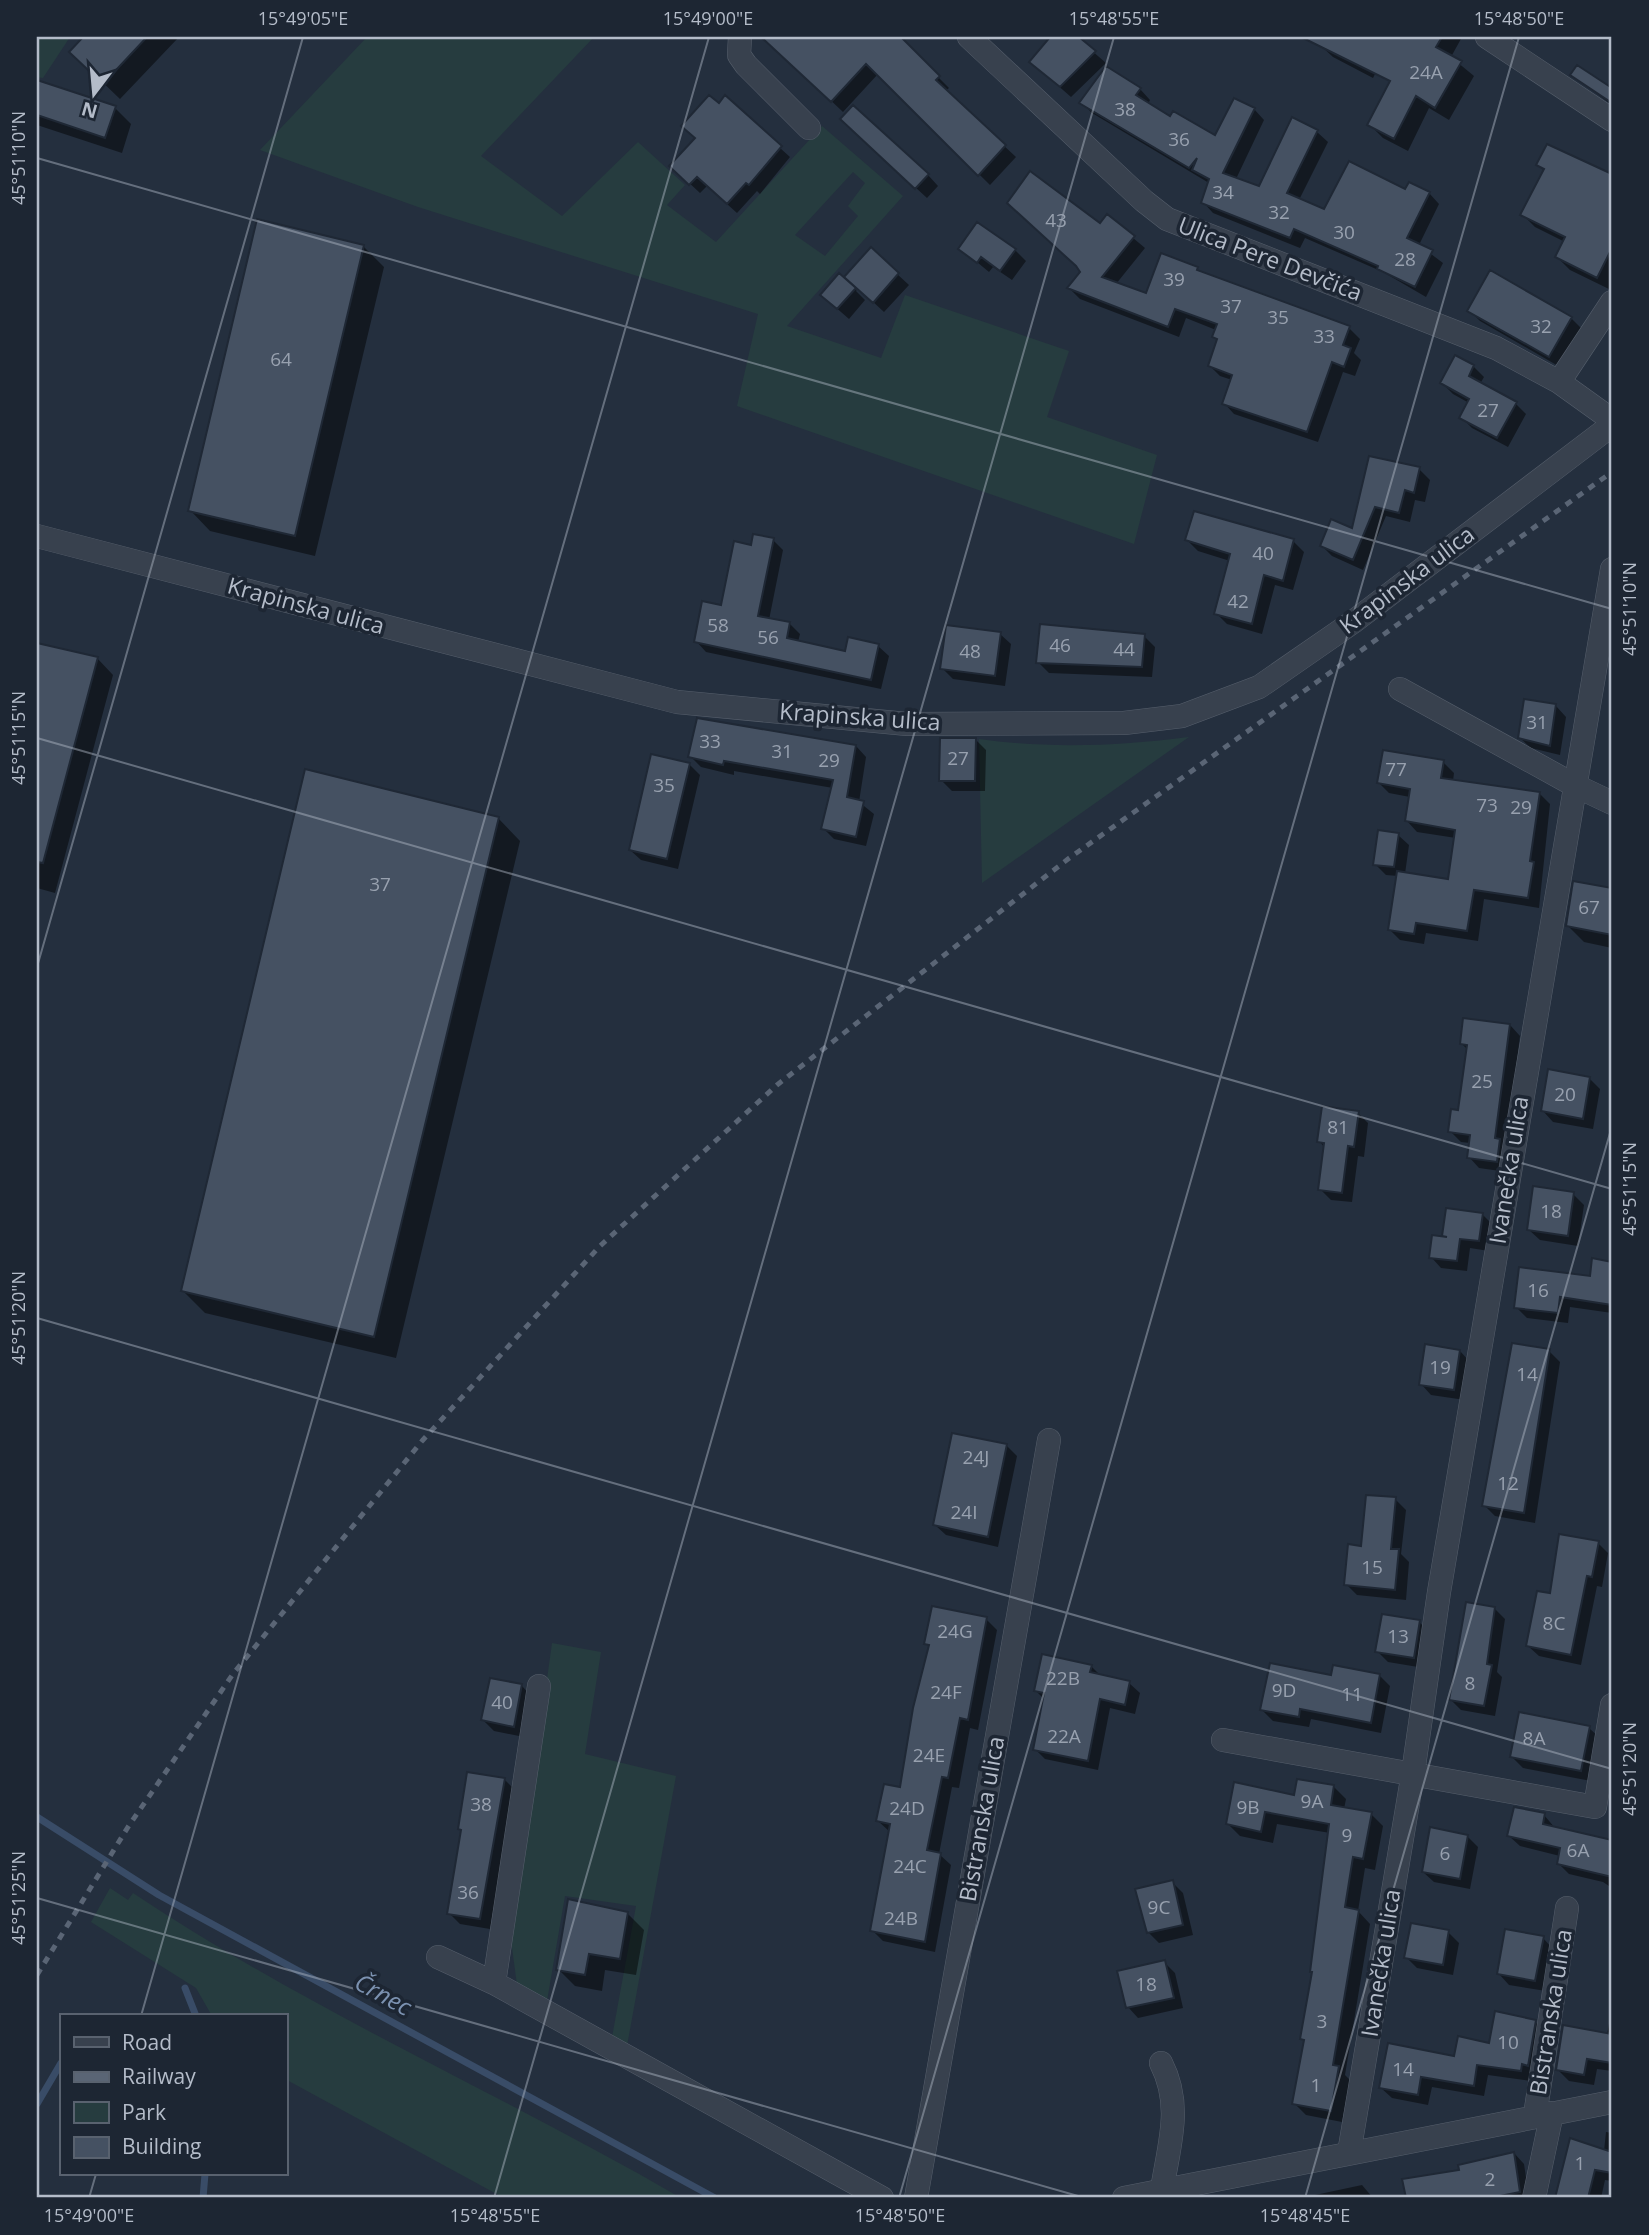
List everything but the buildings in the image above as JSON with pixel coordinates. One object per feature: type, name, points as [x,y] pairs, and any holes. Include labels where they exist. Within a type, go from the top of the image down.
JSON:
[{"type":"street","points":[[740,37],[739,55],[746,65],[809,128]]},
{"type":"street","name":"Ulica Pere Devčića","points":[[969,37],[1144,201],[1167,219],[1454,330],[1559,382],[1612,422]]},
{"type":"street","points":[[1487,37],[1612,120]]},
{"type":"street","points":[[1559,382],[1612,302]]},
{"type":"street","name":"Krapinska ulica","points":[[37,536],[677,702],[907,724],[1124,723],[1182,716],[1259,687],[1353,622],[1612,422]]},
{"type":"street","name":"Ivanečka ulica","points":[[1349,2153],[1413,1773],[1441,1579],[1612,569]]},
{"type":"street","points":[[1399,689],[1612,803]]},
{"type":"street","name":"Bistranska ulica","points":[[916,2198],[1049,1440]]},
{"type":"street","points":[[494,1983],[539,1686]]},
{"type":"street","points":[[1223,1740],[1604,1809],[1612,1704]]},
{"type":"street","name":"Bistranska ulica","points":[[1543,2114],[1567,1908]]},
{"type":"street","points":[[438,1957],[494,1983],[882,2198]]},
{"type":"street","points":[[1161,2063],[1174,2093],[1162,2190]]},
{"type":"street","name":"Bistranska ulica","points":[[1124,2198],[1612,2102]]},
{"type":"street","points":[[1534,2198],[1543,2114]]},
{"type":"green space","points":[[37,37],[70,37],[43,78],[37,77]]},
{"type":"green space","points":[[367,37],[594,37],[481,156],[562,216],[638,142],[685,185],[667,205],[716,242],[822,126],[903,196],[787,326],[881,358],[905,295],[1069,351],[1047,417],[1157,455],[1134,544],[737,406],[758,314],[418,207],[260,150]],"holes":[[[853,172],[865,183],[848,206],[858,216],[825,256],[795,235]]]},
{"type":"green space","points":[[1189,737],[982,883],[979,739],[1084,745]]},
{"type":"green space","points":[[552,1643],[601,1652],[585,1754],[676,1776],[627,2046],[612,2037],[636,1906],[565,1896],[547,2001],[517,1985],[511,1940]]},
{"type":"green space","points":[[110,1888],[128,1900],[133,1893],[266,1975],[681,2198],[504,2198],[287,2080],[287,2014],[211,2014],[196,1988],[91,1922]]},
{"type":"waterway","name":"Črnec","points":[[37,1817],[159,1895],[715,2198]]},
{"type":"waterway","points":[[185,1988],[195,2014]]},
{"type":"waterway","points":[[37,2104],[60,2065]]},
{"type":"waterway","points":[[203,2198],[205,2176]]},
{"type":"railway","points":[[37,1975],[128,1827],[233,1674],[422,1441],[600,1246],[777,1085],[1068,859],[1612,472]]}]
